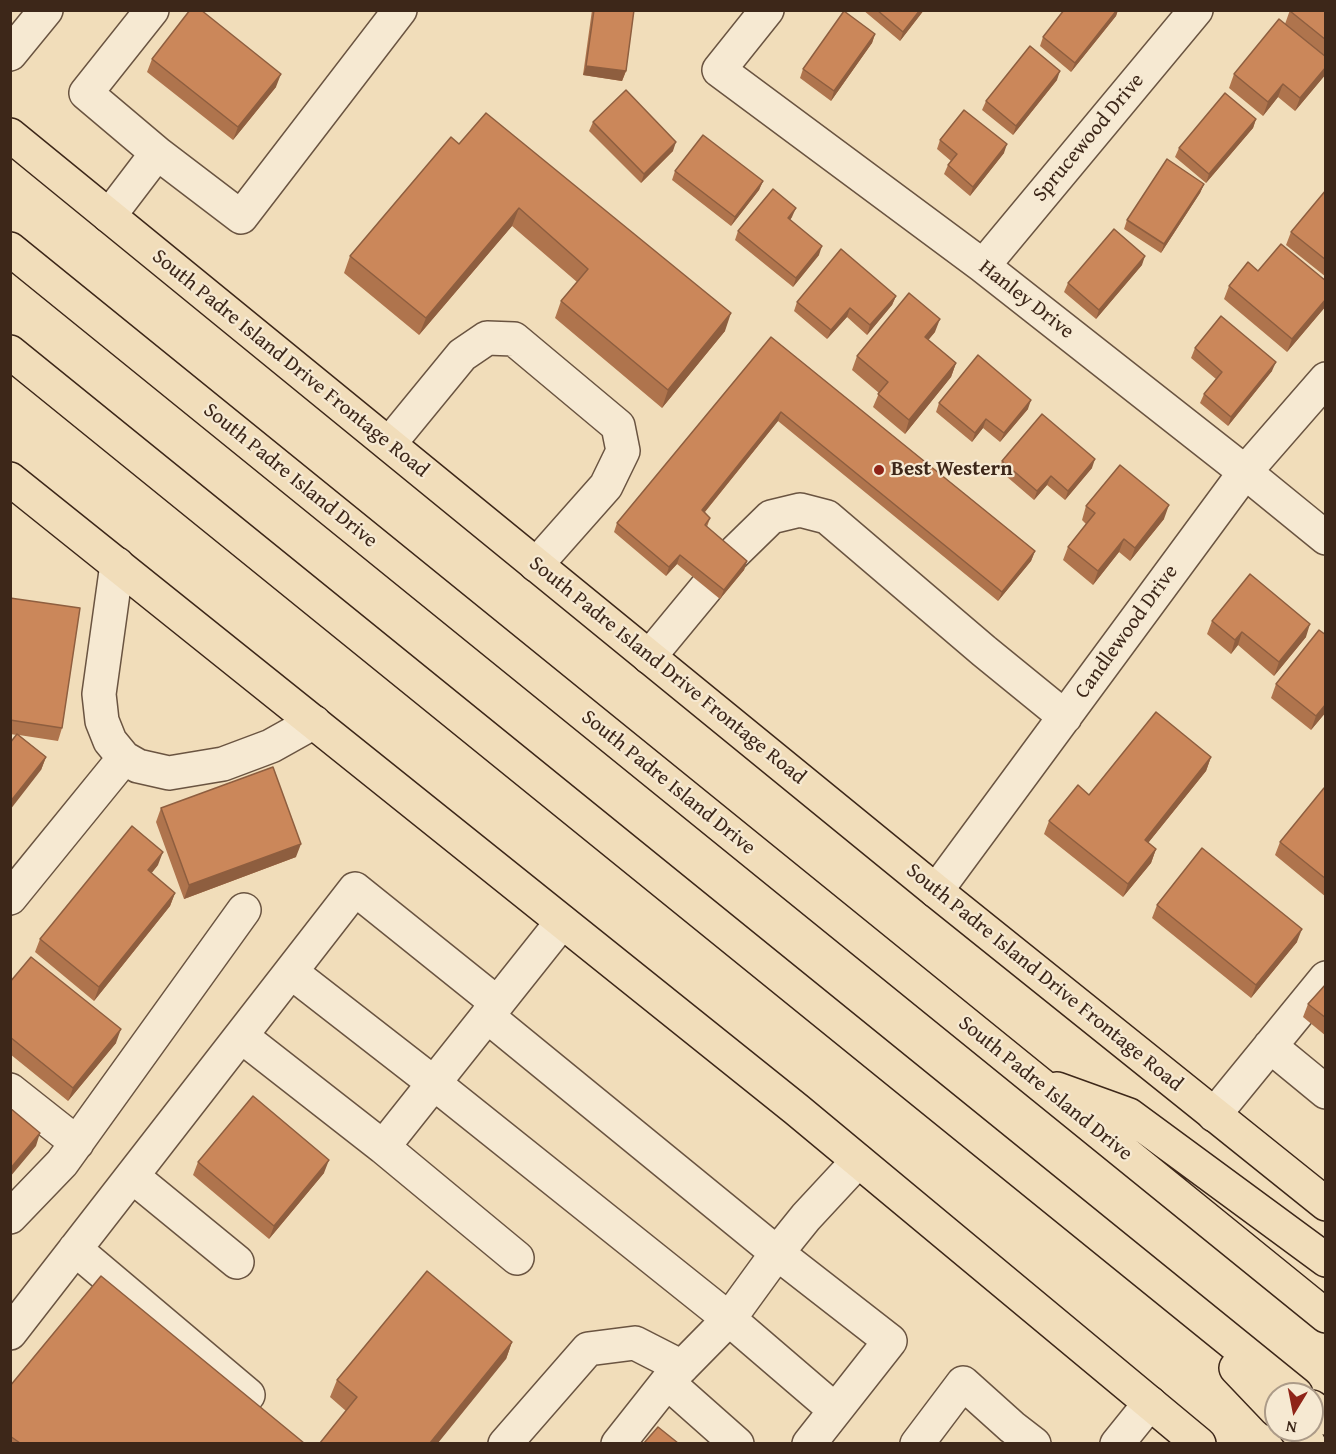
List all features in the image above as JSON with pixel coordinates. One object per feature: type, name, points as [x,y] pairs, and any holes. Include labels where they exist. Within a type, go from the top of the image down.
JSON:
[{"type":"main road","name":"South Padre Island Drive Frontage Road","points":[[10,135],[936,891],[1214,1115],[1324,1199]]},
{"type":"main road","name":"South Padre Island Drive","points":[[10,249],[1326,1316]]},
{"type":"main road","points":[[10,352],[1281,1382]]},
{"type":"main road","points":[[10,479],[796,1109],[1199,1443]]},
{"type":"main road","points":[[1036,1082],[1129,1114],[1326,1260]]},
{"type":"main road","points":[[1128,1257],[1264,1398]]},
{"type":"street","points":[[152,10],[86,93],[157,153],[241,217],[394,13]]},
{"type":"street","name":"Hanley Drive","points":[[767,10],[719,70],[983,266],[1326,538]]},
{"type":"street","name":"Sprucewood Drive","points":[[983,266],[1196,10]]},
{"type":"street","points":[[10,54],[29,17]]},
{"type":"street","points":[[109,216],[157,153]]},
{"type":"street","points":[[389,444],[462,355],[487,338],[514,339],[618,426],[623,451],[606,486],[536,565]]},
{"type":"street","name":"Candlewood Drive","points":[[936,891],[1245,472],[1326,379]]},
{"type":"street","points":[[729,558],[771,517],[800,510],[827,518],[1065,717]]},
{"type":"street","points":[[117,564],[99,694],[102,721],[110,741],[124,758],[138,766],[169,773],[223,764],[271,746],[314,722]]},
{"type":"street","points":[[649,657],[706,588]]},
{"type":"street","points":[[10,898],[124,758]]},
{"type":"street","points":[[10,1332],[355,889],[777,1253],[890,1341],[809,1443]]},
{"type":"street","points":[[10,1217],[63,1163],[244,910]]},
{"type":"street","points":[[383,1147],[562,922]]},
{"type":"street","points":[[291,972],[729,1319],[835,1410]]},
{"type":"street","points":[[1214,1115],[1326,978]]},
{"type":"street","points":[[241,1036],[383,1147],[517,1258]]},
{"type":"street","points":[[1270,1046],[1326,1092]]},
{"type":"street","points":[[10,1090],[77,1143]]},
{"type":"street","points":[[618,1443],[675,1374],[729,1319],[806,1217],[858,1161]]},
{"type":"street","points":[[132,1176],[237,1262]]},
{"type":"street","points":[[75,1250],[248,1395]]},
{"type":"street","points":[[505,1443],[588,1348],[635,1343],[675,1374],[737,1443]]},
{"type":"street","points":[[917,1443],[963,1383],[1015,1438]]},
{"type":"street","points":[[1117,1443],[1150,1403]]},
{"type":"building","points":[[190,10],[201,10],[281,74],[238,127],[152,59]]},
{"type":"building","points":[[594,10],[634,10],[626,71],[586,66]]},
{"type":"building","points":[[877,10],[920,10],[903,32]]},
{"type":"building","points":[[1064,10],[1117,10],[1075,63],[1043,37]]},
{"type":"building","points":[[1290,10],[1326,10],[1326,40],[1290,11]]},
{"type":"building","points":[[844,11],[875,34],[834,91],[803,69]]},
{"type":"building","points":[[1279,19],[1326,57],[1326,67],[1300,98],[1283,84],[1268,102],[1234,74]]},
{"type":"building","points":[[1030,46],[1060,71],[1016,126],[986,101]]},
{"type":"building","points":[[626,90],[676,142],[644,174],[593,122]]},
{"type":"building","points":[[1225,93],[1256,119],[1209,174],[1179,148]]},
{"type":"building","points":[[964,110],[1007,144],[973,187],[948,165],[957,154],[940,140]]},
{"type":"building","points":[[486,113],[731,313],[668,390],[561,301],[588,269],[519,208],[426,318],[350,256],[451,137],[459,144]]},
{"type":"building","points":[[703,135],[763,181],[735,217],[675,171]]},
{"type":"building","points":[[1167,159],[1204,184],[1164,244],[1127,220]]},
{"type":"building","points":[[773,189],[796,208],[788,218],[822,246],[796,278],[738,231]]},
{"type":"building","points":[[1326,190],[1326,260],[1291,232]]},
{"type":"building","points":[[1114,229],[1145,256],[1099,310],[1068,283]]},
{"type":"building","points":[[1281,244],[1326,281],[1326,299],[1292,339],[1229,286],[1248,262],[1258,271]]},
{"type":"building","points":[[841,249],[896,296],[870,325],[850,308],[831,330],[797,302]]},
{"type":"building","points":[[909,293],[940,319],[925,337],[956,363],[909,420],[878,394],[888,382],[857,356]]},
{"type":"building","points":[[1221,316],[1276,362],[1231,417],[1204,394],[1222,372],[1195,348]]},
{"type":"building","name":"Best Western","points":[[771,337],[1035,551],[1002,592],[781,412],[702,510],[710,518],[705,525],[747,561],[724,590],[680,555],[669,567],[617,523]]},
{"type":"building","points":[[978,355],[1031,400],[1004,433],[986,419],[975,433],[939,403]]},
{"type":"building","points":[[1042,414],[1095,459],[1068,491],[1051,476],[1037,491],[1002,461]]},
{"type":"building","points":[[1120,465],[1169,505],[1135,548],[1124,539],[1098,571],[1068,547],[1095,513],[1086,506]]},
{"type":"building","points":[[1250,574],[1310,624],[1279,662],[1242,632],[1235,640],[1212,621]]},
{"type":"building","points":[[10,598],[80,608],[62,728],[10,720]]},
{"type":"building","points":[[1319,630],[1326,635],[1326,704],[1316,716],[1276,684]]},
{"type":"building","points":[[1156,712],[1211,757],[1145,840],[1156,849],[1128,884],[1049,821],[1078,785],[1089,795]]},
{"type":"building","points":[[17,734],[46,757],[10,802],[10,743]]},
{"type":"building","points":[[273,767],[301,844],[189,885],[161,808]]},
{"type":"building","points":[[1324,788],[1326,789],[1326,879],[1280,842]]},
{"type":"building","points":[[132,826],[163,852],[148,870],[175,893],[99,987],[40,939]]},
{"type":"building","points":[[1202,848],[1302,929],[1256,985],[1157,905]]},
{"type":"building","points":[[31,957],[121,1029],[73,1088],[10,1037],[10,982]]},
{"type":"building","points":[[1326,984],[1326,1018],[1308,1004]]},
{"type":"building","points":[[253,1096],[329,1160],[274,1226],[198,1162]]},
{"type":"building","points":[[10,1108],[40,1133],[10,1169]]},
{"type":"building","points":[[427,1271],[512,1342],[430,1443],[320,1443],[357,1397],[337,1380]]},
{"type":"building","points":[[101,1276],[304,1443],[20,1443],[10,1436],[10,1386]]},
{"type":"building","points":[[658,1427],[678,1443],[644,1443]]},
{"type":"place","name":"Best Western","points":[[879,470]]}]
